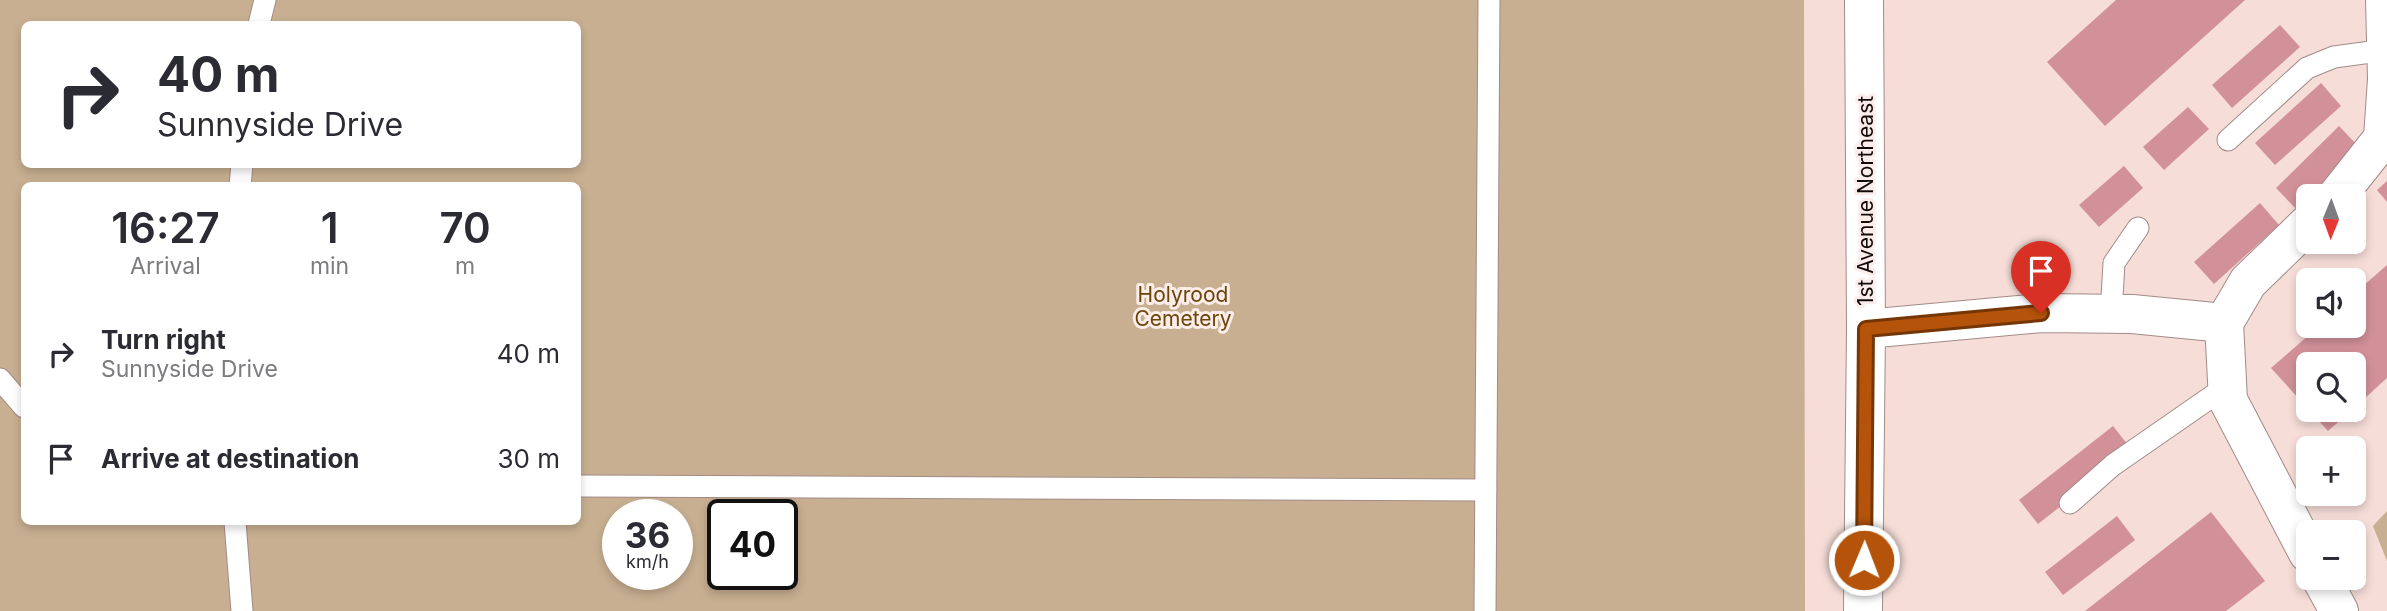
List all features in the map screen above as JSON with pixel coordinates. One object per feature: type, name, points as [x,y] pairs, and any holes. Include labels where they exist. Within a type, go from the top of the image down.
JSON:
[{"type":"street","name":"1st Avenue Northeast","points":[[1863,611],[1866,329],[1864,0]]},
{"type":"street","points":[[2347,184],[2383,138],[2387,79],[2385,0]]},
{"type":"street","points":[[2296,236],[2248,282],[2224,323],[2228,400],[2296,530]]},
{"type":"street","points":[[1866,329],[2041,313],[2111,314],[2224,323]]},
{"type":"street","points":[[2328,590],[2339,611]]},
{"type":"lane","points":[[260,21],[265,0]]},
{"type":"lane","points":[[1485,611],[1489,0]]},
{"type":"lane","points":[[2228,140],[2307,68],[2334,57],[2386,50]]},
{"type":"lane","points":[[2111,314],[2114,263],[2138,228]]},
{"type":"lane","points":[[0,379],[21,404]]},
{"type":"lane","points":[[2070,503],[2113,465],[2227,386]]},
{"type":"lane","points":[[581,486],[1486,490]]},
{"type":"lane","points":[[235,525],[242,611]]},
{"type":"green space","name":"Holyrood Cemetery","points":[[0,0],[1804,0],[1805,611],[0,611]]},
{"type":"green space","points":[[2387,511],[2387,561],[2373,526]]},
{"type":"building","points":[[2116,0],[2245,0],[2105,126],[2047,62]]},
{"type":"building","points":[[2280,25],[2300,47],[2232,108],[2212,85]]},
{"type":"building","points":[[2321,83],[2341,106],[2275,165],[2255,143]]},
{"type":"building","points":[[2188,107],[2209,129],[2164,170],[2143,147]]},
{"type":"building","points":[[2339,126],[2359,147],[2321,184],[2296,184],[2296,209],[2276,188]]},
{"type":"building","points":[[2124,166],[2143,188],[2099,227],[2079,205]]},
{"type":"building","points":[[2387,181],[2387,202],[2377,190]]},
{"type":"building","points":[[2260,203],[2279,225],[2214,284],[2194,262]]},
{"type":"building","points":[[2387,265],[2387,378],[2366,397],[2366,352],[2296,352],[2296,396],[2271,368],[2305,338],[2366,338],[2366,283]]},
{"type":"building","points":[[2320,422],[2338,422],[2328,431]]},
{"type":"building","points":[[2113,426],[2132,450],[2038,524],[2019,500]]},
{"type":"building","points":[[2211,512],[2265,581],[2226,611],[2085,611]]},
{"type":"building","points":[[2117,516],[2135,540],[2063,595],[2045,572]]},
{"type":"route","points":[[1864,560],[1866,329],[2041,313]]}]
